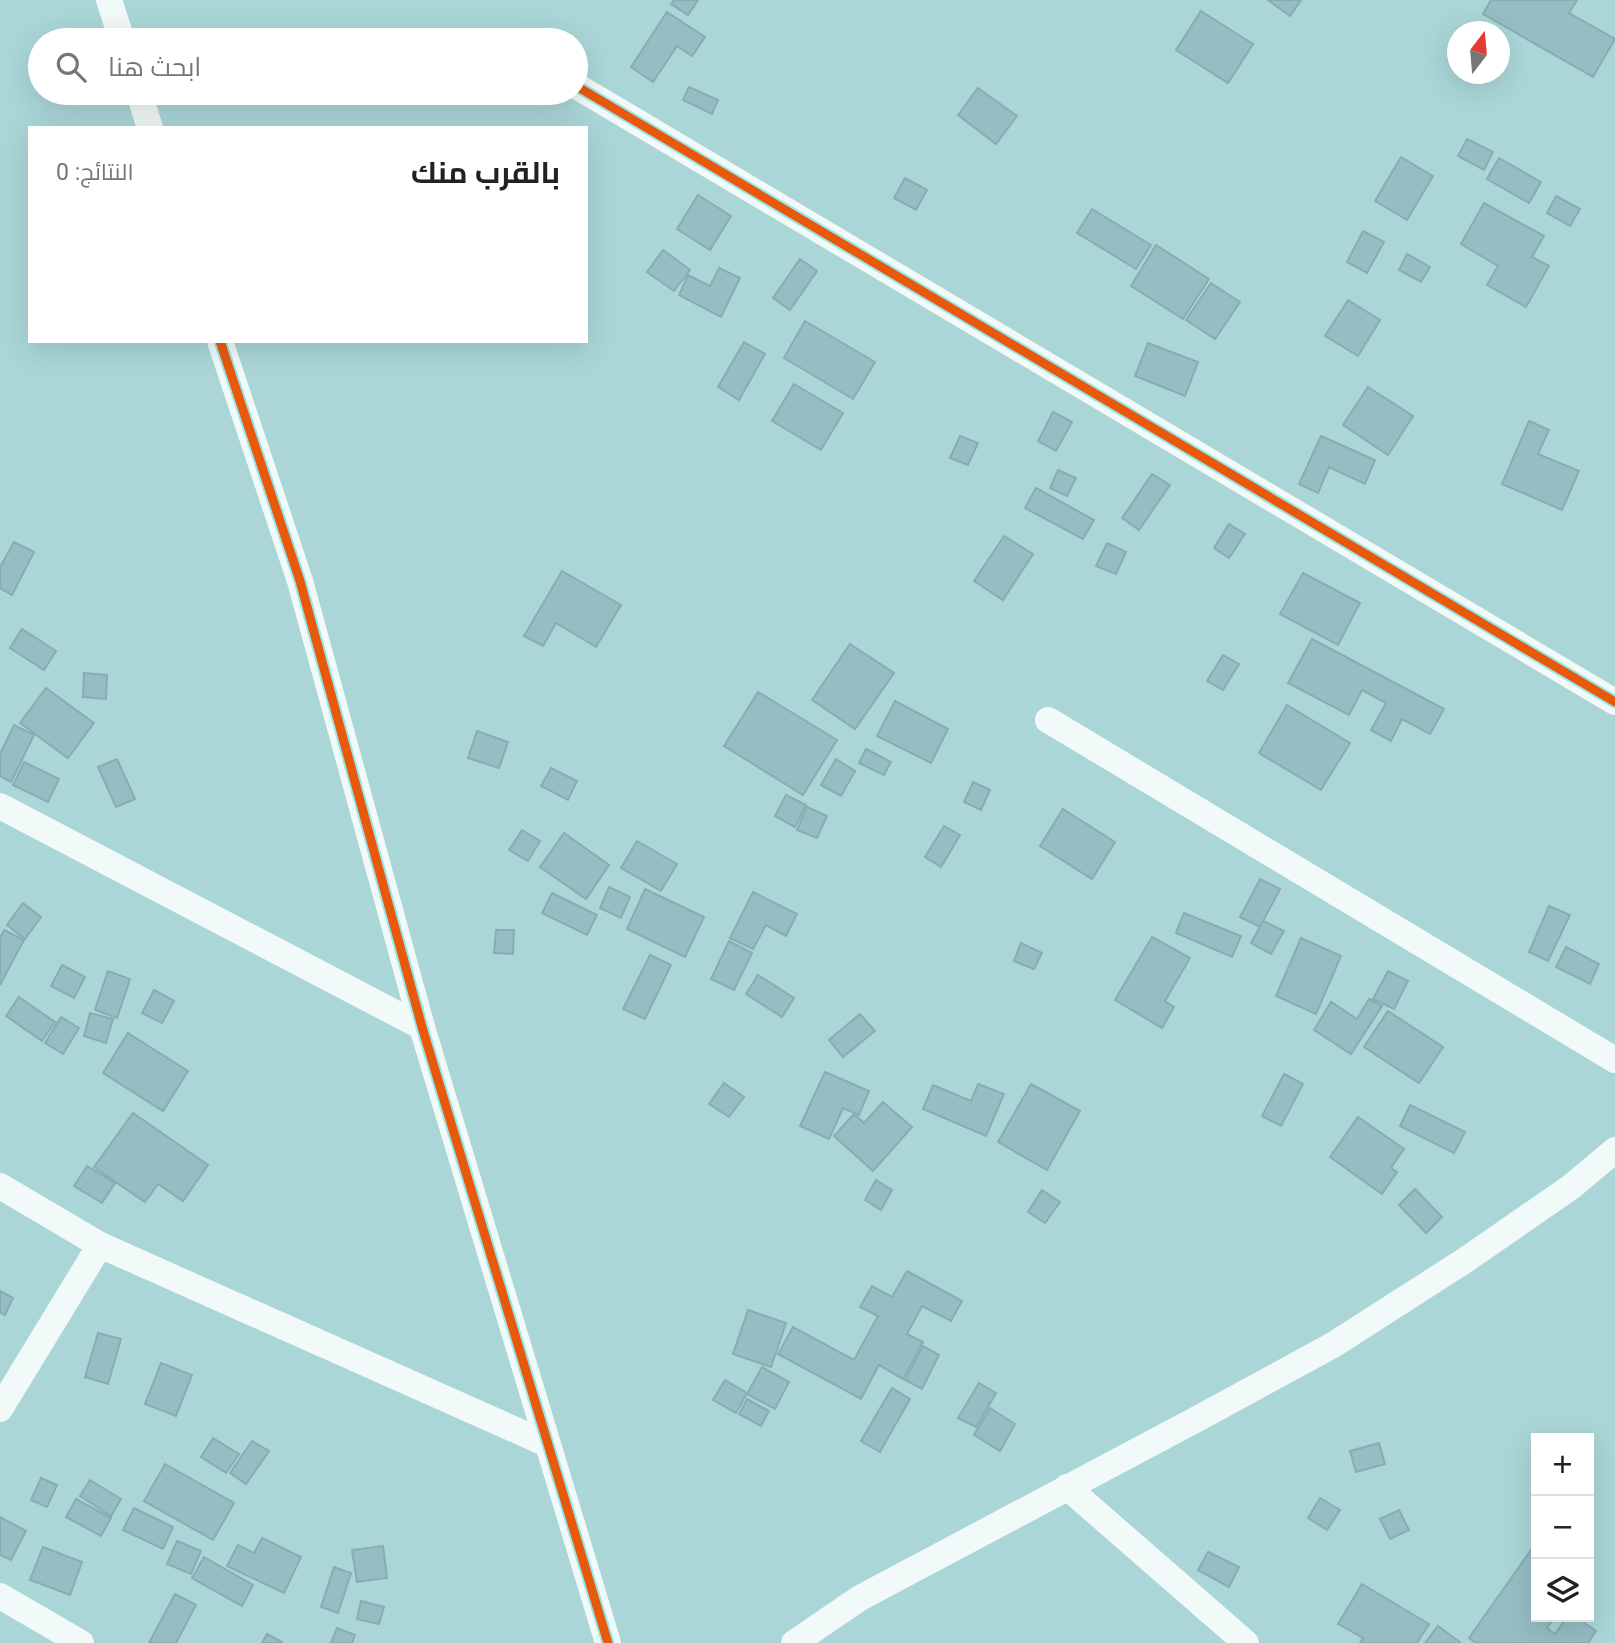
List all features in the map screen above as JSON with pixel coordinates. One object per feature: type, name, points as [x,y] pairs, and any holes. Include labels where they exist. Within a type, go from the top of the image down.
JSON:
[{"type":"street","points":[[110,0],[118,28]]},
{"type":"street","points":[[588,93],[1615,702]]},
{"type":"street","points":[[143,105],[149,126]]},
{"type":"street","points":[[221,343],[300,580],[422,1027],[608,1643]]},
{"type":"street","points":[[1048,720],[1615,1060]]},
{"type":"street","points":[[0,806],[422,1027]]},
{"type":"street","points":[[794,1643],[860,1598],[1333,1345],[1571,1187],[1615,1150]]},
{"type":"street","points":[[0,1186],[100,1245],[547,1444]]},
{"type":"street","points":[[0,1409],[100,1245]]},
{"type":"street","points":[[1067,1487],[1246,1643]]},
{"type":"street","points":[[0,1596],[81,1643]]},
{"type":"building","points":[[674,0],[698,0],[688,15],[671,4]]},
{"type":"building","points":[[1268,0],[1301,0],[1290,16]]},
{"type":"building","points":[[1491,0],[1577,0],[1569,13],[1615,39],[1593,77],[1510,29],[1510,21],[1495,21],[1483,14]]},
{"type":"building","points":[[1201,11],[1253,44],[1228,83],[1176,50]]},
{"type":"building","points":[[667,12],[705,37],[692,56],[677,46],[653,82],[631,67]]},
{"type":"building","points":[[689,87],[718,100],[712,114],[683,100]]},
{"type":"building","points":[[978,88],[1017,116],[996,144],[958,115]]},
{"type":"building","points":[[1467,139],[1493,152],[1484,170],[1458,156]]},
{"type":"building","points":[[1401,157],[1433,176],[1407,220],[1375,201]]},
{"type":"building","points":[[1499,158],[1541,182],[1529,203],[1487,179]]},
{"type":"building","points":[[905,178],[927,190],[916,210],[894,198]]},
{"type":"building","points":[[698,195],[731,216],[710,250],[677,229]]},
{"type":"building","points":[[1556,196],[1580,209],[1570,226],[1547,213]]},
{"type":"building","points":[[1484,203],[1544,236],[1532,257],[1549,266],[1526,307],[1487,285],[1498,266],[1461,244]]},
{"type":"building","points":[[1092,209],[1151,245],[1136,269],[1077,233]]},
{"type":"building","points":[[1363,231],[1384,242],[1367,273],[1347,262]]},
{"type":"building","points":[[1156,245],[1209,279],[1183,319],[1131,286]]},
{"type":"building","points":[[663,250],[690,270],[674,291],[647,272]]},
{"type":"building","points":[[1407,254],[1430,267],[1421,282],[1399,270]]},
{"type":"building","points":[[800,259],[817,271],[790,310],[773,298]]},
{"type":"building","points":[[719,268],[740,278],[721,317],[679,295],[688,275],[710,286]]},
{"type":"building","points":[[1211,283],[1240,302],[1215,339],[1186,320]]},
{"type":"building","points":[[1348,300],[1380,320],[1358,356],[1325,336]]},
{"type":"building","points":[[805,321],[875,362],[853,399],[784,358]]},
{"type":"building","points":[[744,342],[765,354],[739,400],[718,387]]},
{"type":"building","points":[[1148,343],[1198,362],[1185,396],[1135,376]]},
{"type":"building","points":[[794,384],[843,413],[821,450],[772,421]]},
{"type":"building","points":[[1368,387],[1413,416],[1388,455],[1343,425]]},
{"type":"building","points":[[1053,412],[1072,422],[1056,451],[1038,441]]},
{"type":"building","points":[[1529,421],[1549,430],[1538,454],[1579,471],[1562,510],[1502,484]]},
{"type":"building","points":[[960,436],[978,443],[968,465],[950,458]]},
{"type":"building","points":[[1321,436],[1375,460],[1365,484],[1329,467],[1318,493],[1299,484]]},
{"type":"building","points":[[1058,470],[1076,478],[1067,496],[1050,488]]},
{"type":"building","points":[[1152,474],[1170,485],[1139,530],[1122,518]]},
{"type":"building","points":[[1036,488],[1094,520],[1083,539],[1025,508]]},
{"type":"building","points":[[1229,524],[1245,534],[1229,558],[1214,548]]},
{"type":"building","points":[[1004,536],[1033,554],[1003,600],[974,581]]},
{"type":"building","points":[[14,542],[34,552],[12,595],[0,588],[0,567]]},
{"type":"building","points":[[1107,543],[1126,552],[1116,574],[1096,566]]},
{"type":"building","points":[[562,571],[621,605],[596,647],[556,623],[543,646],[524,636]]},
{"type":"building","points":[[1303,573],[1360,603],[1338,645],[1280,614]]},
{"type":"building","points":[[22,629],[56,651],[44,670],[10,648]]},
{"type":"building","points":[[1312,639],[1444,709],[1430,734],[1402,719],[1391,741],[1371,730],[1386,703],[1362,690],[1349,715],[1288,683]]},
{"type":"building","points":[[850,644],[894,673],[855,729],[812,700]]},
{"type":"building","points":[[1223,655],[1239,664],[1223,690],[1207,681]]},
{"type":"building","points":[[84,673],[107,675],[106,699],[83,697]]},
{"type":"building","points":[[46,688],[94,723],[68,758],[20,723]]},
{"type":"building","points":[[758,692],[837,740],[803,795],[724,746]]},
{"type":"building","points":[[895,701],[948,729],[931,763],[877,736]]},
{"type":"building","points":[[1287,705],[1350,743],[1321,790],[1259,753]]},
{"type":"building","points":[[14,725],[34,735],[11,782],[0,776],[0,754]]},
{"type":"building","points":[[477,731],[508,742],[499,768],[468,758]]},
{"type":"building","points":[[866,749],[891,762],[884,775],[859,763]]},
{"type":"building","points":[[117,759],[135,799],[116,807],[98,767]]},
{"type":"building","points":[[836,759],[855,771],[841,796],[821,785]]},
{"type":"building","points":[[24,762],[59,779],[48,802],[13,785]]},
{"type":"building","points":[[551,768],[577,781],[568,800],[541,786]]},
{"type":"building","points":[[973,782],[990,790],[981,810],[964,802]]},
{"type":"building","points":[[786,795],[806,805],[795,827],[775,816]]},
{"type":"building","points":[[807,807],[827,816],[817,838],[797,830]]},
{"type":"building","points":[[1063,809],[1115,842],[1092,879],[1040,846]]},
{"type":"building","points":[[944,826],[960,835],[941,867],[925,857]]},
{"type":"building","points":[[522,830],[540,841],[528,861],[509,850]]},
{"type":"building","points":[[564,833],[609,865],[586,899],[540,867]]},
{"type":"building","points":[[637,841],[677,864],[661,891],[621,868]]},
{"type":"building","points":[[1260,879],[1280,889],[1260,927],[1240,917]]},
{"type":"building","points":[[609,887],[630,897],[621,918],[600,908]]},
{"type":"building","points":[[645,889],[704,917],[685,957],[627,929]]},
{"type":"building","points":[[753,892],[797,914],[786,936],[766,925],[753,949],[730,938]]},
{"type":"building","points":[[552,893],[597,915],[587,935],[542,913]]},
{"type":"building","points":[[23,903],[41,917],[25,939],[7,925]]},
{"type":"building","points":[[1549,906],[1570,915],[1548,961],[1529,952]]},
{"type":"building","points":[[1184,913],[1241,936],[1232,957],[1176,933]]},
{"type":"building","points":[[1263,921],[1284,931],[1271,954],[1251,943]]},
{"type":"building","points":[[4,930],[24,940],[0,985],[0,938]]},
{"type":"building","points":[[496,930],[514,930],[513,954],[494,953]]},
{"type":"building","points":[[1152,937],[1190,958],[1165,1001],[1174,1007],[1162,1028],[1115,1000]]},
{"type":"building","points":[[1301,938],[1341,956],[1316,1014],[1276,996]]},
{"type":"building","points":[[729,941],[752,953],[734,990],[711,979]]},
{"type":"building","points":[[1021,943],[1042,953],[1034,969],[1014,961]]},
{"type":"building","points":[[1566,947],[1599,964],[1590,984],[1556,967]]},
{"type":"building","points":[[650,955],[671,965],[645,1019],[623,1009]]},
{"type":"building","points":[[62,965],[85,977],[74,998],[51,986]]},
{"type":"building","points":[[108,971],[130,979],[117,1018],[95,1010]]},
{"type":"building","points":[[1388,971],[1408,981],[1394,1009],[1373,999]]},
{"type":"building","points":[[758,975],[794,998],[782,1017],[746,994]]},
{"type":"building","points":[[154,990],[174,1001],[162,1023],[142,1013]]},
{"type":"building","points":[[19,997],[55,1022],[42,1041],[6,1016]]},
{"type":"building","points":[[1369,999],[1382,1006],[1351,1054],[1314,1030],[1331,1002],[1357,1019]]},
{"type":"building","points":[[1388,1011],[1443,1047],[1419,1083],[1364,1047]]},
{"type":"building","points":[[90,1013],[113,1019],[106,1043],[84,1036]]},
{"type":"building","points":[[860,1014],[875,1031],[843,1057],[829,1040]]},
{"type":"building","points":[[61,1017],[79,1028],[63,1054],[45,1043]]},
{"type":"building","points":[[128,1033],[188,1071],[163,1111],[103,1073]]},
{"type":"building","points":[[825,1072],[869,1091],[859,1115],[843,1108],[829,1139],[800,1126]]},
{"type":"building","points":[[1284,1074],[1303,1084],[1281,1126],[1262,1116]]},
{"type":"building","points":[[724,1083],[744,1097],[729,1117],[709,1104]]},
{"type":"building","points":[[978,1084],[1004,1094],[986,1136],[923,1109],[933,1085],[971,1101]]},
{"type":"building","points":[[1031,1084],[1080,1111],[1047,1170],[998,1142]]},
{"type":"building","points":[[883,1102],[912,1127],[873,1171],[834,1136],[854,1114],[864,1123]]},
{"type":"building","points":[[1410,1105],[1465,1132],[1454,1153],[1400,1126]]},
{"type":"building","points":[[133,1113],[208,1165],[183,1201],[158,1184],[145,1202],[94,1167]]},
{"type":"building","points":[[1358,1117],[1404,1149],[1391,1168],[1397,1172],[1382,1194],[1330,1157]]},
{"type":"building","points":[[87,1166],[115,1183],[102,1203],[74,1186]]},
{"type":"building","points":[[876,1180],[892,1190],[881,1210],[865,1200]]},
{"type":"building","points":[[1415,1189],[1442,1217],[1426,1233],[1399,1205]]},
{"type":"building","points":[[1042,1190],[1060,1202],[1045,1223],[1028,1212]]},
{"type":"building","points":[[907,1271],[962,1301],[951,1321],[922,1306],[907,1334],[923,1342],[903,1379],[879,1365],[861,1399],[778,1354],[793,1327],[854,1360],[878,1316],[860,1307],[872,1286],[892,1297]]},
{"type":"building","points":[[0,1291],[13,1298],[5,1315],[0,1312]]},
{"type":"building","points":[[748,1310],[786,1323],[771,1367],[733,1354]]},
{"type":"building","points":[[98,1333],[121,1339],[108,1384],[85,1377]]},
{"type":"building","points":[[923,1346],[939,1355],[922,1389],[905,1380]]},
{"type":"building","points":[[161,1363],[192,1375],[176,1416],[145,1404]]},
{"type":"building","points":[[762,1367],[789,1382],[775,1409],[747,1394]]},
{"type":"building","points":[[725,1380],[747,1393],[736,1413],[713,1400]]},
{"type":"building","points":[[979,1383],[996,1393],[976,1427],[958,1418]]},
{"type":"building","points":[[892,1388],[910,1399],[880,1452],[861,1441]]},
{"type":"building","points":[[747,1399],[769,1411],[761,1426],[739,1414]]},
{"type":"building","points":[[990,1408],[1015,1424],[1000,1451],[974,1435]]},
{"type":"building","points":[[213,1438],[239,1454],[226,1473],[201,1457]]},
{"type":"building","points":[[252,1441],[269,1451],[246,1484],[230,1473]]},
{"type":"building","points":[[1379,1443],[1385,1464],[1356,1472],[1350,1451]]},
{"type":"building","points":[[165,1464],[234,1503],[213,1540],[144,1501]]},
{"type":"building","points":[[41,1478],[57,1485],[47,1507],[31,1500]]},
{"type":"building","points":[[90,1480],[121,1499],[111,1516],[80,1496]]},
{"type":"building","points":[[1320,1498],[1340,1510],[1327,1530],[1308,1518]]},
{"type":"building","points":[[76,1499],[111,1518],[101,1536],[66,1517]]},
{"type":"building","points":[[134,1508],[173,1527],[163,1549],[123,1530]]},
{"type":"building","points":[[1399,1510],[1409,1530],[1390,1539],[1380,1519]]},
{"type":"building","points":[[0,1517],[26,1531],[11,1560],[0,1555]]},
{"type":"building","points":[[262,1538],[301,1557],[284,1593],[227,1566],[238,1545],[254,1553]]},
{"type":"building","points":[[177,1541],[201,1551],[191,1574],[167,1564]]},
{"type":"building","points":[[383,1546],[387,1578],[357,1582],[352,1550]]},
{"type":"building","points":[[43,1547],[82,1562],[70,1595],[30,1580]]},
{"type":"building","points":[[1531,1550],[1531,1622],[1551,1622],[1547,1628],[1555,1634],[1563,1622],[1583,1622],[1596,1631],[1588,1643],[1476,1643],[1469,1638]]},
{"type":"building","points":[[1208,1552],[1239,1567],[1229,1587],[1198,1570]]},
{"type":"building","points":[[204,1557],[253,1585],[242,1606],[192,1578]]},
{"type":"building","points":[[334,1567],[351,1573],[338,1613],[321,1607]]},
{"type":"building","points":[[1362,1584],[1429,1624],[1417,1643],[1360,1643],[1363,1638],[1338,1624]]},
{"type":"building","points":[[175,1594],[196,1605],[176,1643],[149,1643]]},
{"type":"building","points":[[361,1601],[384,1607],[379,1624],[357,1619]]},
{"type":"building","points":[[1438,1626],[1460,1642],[1425,1643]]},
{"type":"building","points":[[337,1628],[355,1635],[352,1643],[331,1643]]},
{"type":"building","points":[[267,1634],[282,1642],[282,1643],[262,1643]]},
{"type":"cycle path","points":[[588,93],[1615,702]]},
{"type":"cycle path","points":[[221,343],[300,581],[422,1027],[608,1643]]}]
